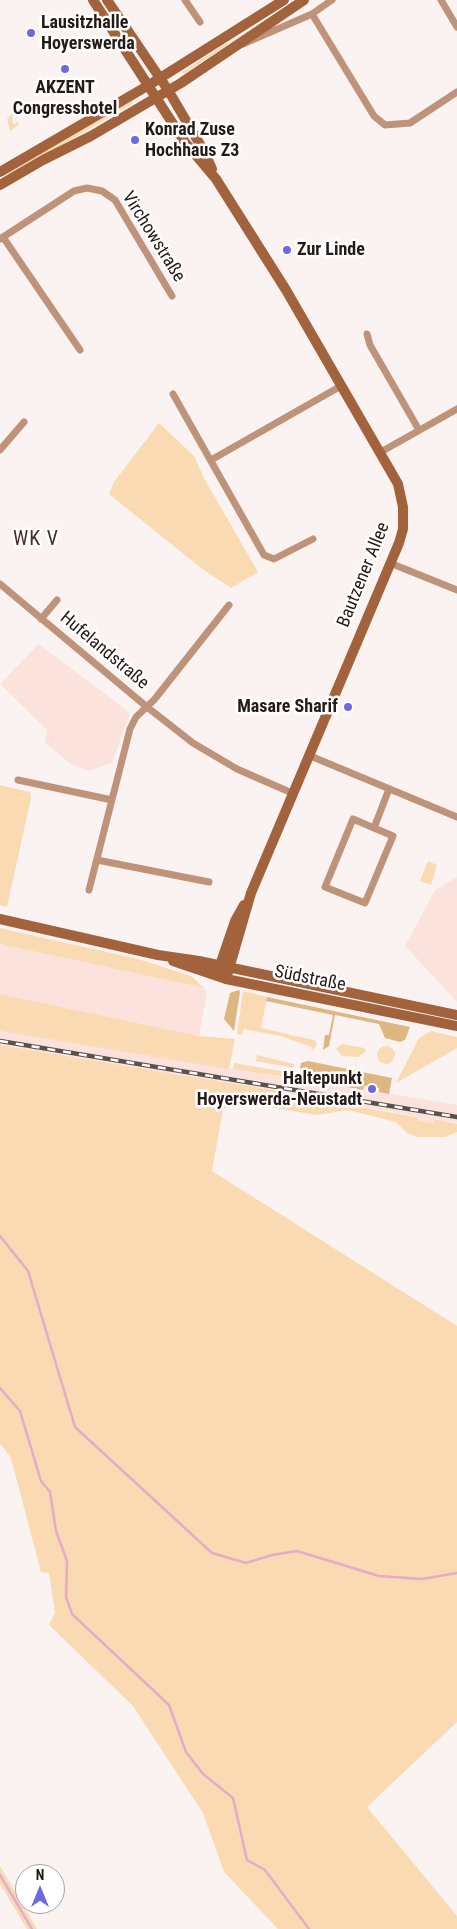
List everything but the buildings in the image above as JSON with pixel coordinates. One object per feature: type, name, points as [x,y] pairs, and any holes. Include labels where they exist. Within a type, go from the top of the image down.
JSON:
[{"type":"street","name":"Bautzener Allee","points":[[93,0],[184,141],[216,179],[286,290],[398,484],[403,507],[403,529],[390,563],[251,893],[221,978]]},
{"type":"street","name":"Bautzener Allee","points":[[107,0],[168,90],[205,153],[216,179]]},
{"type":"street","points":[[185,0],[200,22]]},
{"type":"street","points":[[1,171],[149,85],[284,0]]},
{"type":"street","points":[[0,185],[43,160],[92,136],[157,98],[304,0]]},
{"type":"street","points":[[231,49],[270,34],[312,14],[332,0]]},
{"type":"street","points":[[440,0],[457,27]]},
{"type":"street","points":[[312,14],[374,116],[385,125],[410,122],[457,92]]},
{"type":"street","name":"Virchowstraße","points":[[80,350],[2,238],[74,191],[87,188],[102,191],[115,200],[172,296]]},
{"type":"street","points":[[367,334],[370,345],[419,430]]},
{"type":"street","points":[[212,460],[341,386]]},
{"type":"street","points":[[173,394],[268,558],[278,558],[313,540]]},
{"type":"street","points":[[379,453],[457,410]]},
{"type":"street","points":[[0,450],[24,422]]},
{"type":"street","points":[[390,563],[457,590]]},
{"type":"street","name":"Hufelandstraße","points":[[0,584],[147,707],[219,759],[292,793]]},
{"type":"street","name":"Hufelandstraße","points":[[41,618],[57,600]]},
{"type":"street","name":"Hufelandstraße","points":[[147,707],[229,605]]},
{"type":"street","points":[[89,890],[126,737],[136,717],[147,707]]},
{"type":"street","points":[[308,755],[457,817]]},
{"type":"street","points":[[18,780],[112,800]]},
{"type":"street","points":[[374,828],[389,789]]},
{"type":"street","points":[[353,819],[374,828],[393,836],[365,903],[326,888],[353,819]]},
{"type":"street","points":[[97,860],[209,882]]},
{"type":"street","name":"Südstraße","points":[[0,919],[158,956],[224,966],[457,1015]]},
{"type":"street","name":"Südstraße","points":[[158,956],[221,978],[457,1026]]},
{"type":"shaded area","points":[[226,43],[229,44],[184,74],[182,72]]},
{"type":"shaded area","points":[[131,100],[133,103],[130,105],[9,176],[8,173]]},
{"type":"shaded area","points":[[13,113],[12,122],[16,125],[17,121],[19,125],[10,131],[7,119]]},
{"type":"shaded area","points":[[159,423],[194,456],[205,480],[258,572],[231,588],[201,568],[109,494],[114,482]]},
{"type":"shaded area","points":[[39,644],[130,713],[112,763],[89,771],[71,764],[45,743],[47,730],[0,684]]},
{"type":"shaded area","points":[[0,785],[30,792],[31,798],[7,907],[0,905]]},
{"type":"shaded area","points":[[428,861],[437,865],[431,885],[420,881]]},
{"type":"shaded area","points":[[457,877],[457,1002],[405,946],[435,890]]},
{"type":"shaded area","points":[[0,928],[138,959],[191,976],[204,988],[0,944]]},
{"type":"shaded area","points":[[0,944],[204,988],[207,993],[199,1036],[0,994]]},
{"type":"shaded area","points":[[239,990],[234,1031],[224,1019],[230,993]]},
{"type":"shaded area","points":[[243,991],[267,997],[261,1028],[314,1040],[317,1043],[316,1047],[312,1050],[312,1047],[280,1036],[244,1029],[242,1035],[237,1034]]},
{"type":"shaded area","points":[[0,994],[199,1036],[235,1039],[229,1069],[0,1031]]},
{"type":"shaded area","points":[[267,997],[410,1027],[405,1040],[400,1042],[385,1038],[379,1024],[335,1015],[329,1046],[323,1050],[325,1035],[329,1035],[333,1015],[266,1001]]},
{"type":"shaded area","points":[[0,1031],[362,1090],[363,1086],[380,1089],[379,1092],[457,1105],[457,1123],[434,1119],[433,1123],[417,1120],[417,1116],[289,1095],[284,1092],[0,1045]]},
{"type":"shaded area","points":[[431,1031],[457,1037],[457,1048],[396,1083],[419,1038]]},
{"type":"shaded area","points":[[342,1044],[364,1048],[366,1051],[358,1057],[342,1056],[336,1049]]},
{"type":"shaded area","points":[[0,1045],[284,1092],[289,1095],[417,1117],[417,1120],[433,1123],[434,1119],[457,1124],[457,1132],[445,1137],[418,1137],[407,1133],[396,1122],[348,1110],[317,1115],[237,1102],[223,1109],[212,1171],[457,1326],[457,1722],[367,1807],[457,1916],[457,1929],[278,1929],[224,1872],[203,1813],[133,1706],[49,1625],[55,1613],[49,1573],[41,1572],[11,1458],[0,1443]]},
{"type":"shaded area","points":[[386,1046],[392,1049],[395,1055],[392,1061],[386,1064],[380,1061],[377,1055],[380,1049]]},
{"type":"shaded area","points":[[257,1055],[294,1064],[294,1068],[256,1061]]},
{"type":"shaded area","points":[[308,1061],[392,1078],[389,1094],[379,1092],[379,1088],[364,1086],[363,1090],[327,1083],[323,1074],[300,1069],[301,1063]]},
{"type":"shaded area","points":[[234,1063],[317,1077],[317,1082],[233,1069]]},
{"type":"shaded area","points":[[0,1866],[15,1892],[15,1909],[0,1884]]},
{"type":"shaded area","points":[[18,1914],[28,1914],[37,1929],[27,1929]]},
{"type":"waterway","points":[[0,1236],[28,1271],[75,1427],[212,1553],[246,1563],[272,1555],[297,1551],[379,1576],[422,1579],[457,1573]]},
{"type":"waterway","points":[[0,1388],[20,1411],[41,1481],[50,1492],[56,1531],[67,1561],[66,1597],[72,1614],[169,1705],[186,1752],[203,1774],[233,1798],[247,1860],[265,1870],[309,1929]]},
{"type":"waterway","points":[[0,1875],[32,1929]]},
{"type":"railway","points":[[0,1041],[457,1117]]},
{"type":"place","name":"Lausitzhalle Hoyerswerda","points":[[31,33]]},
{"type":"place","name":"AKZENT Congresshotel","points":[[65,69]]},
{"type":"place","name":"Konrad Zuse Hochhaus Z3","points":[[135,140]]},
{"type":"place","name":"Zur Linde","points":[[287,250]]},
{"type":"place","name":"Masare Sharif","points":[[348,707]]},
{"type":"place","name":"Haltepunkt Hoyerswerda-Neustadt","points":[[372,1089]]},
{"type":"district","name":"WK V","points":[[36,540]]}]
